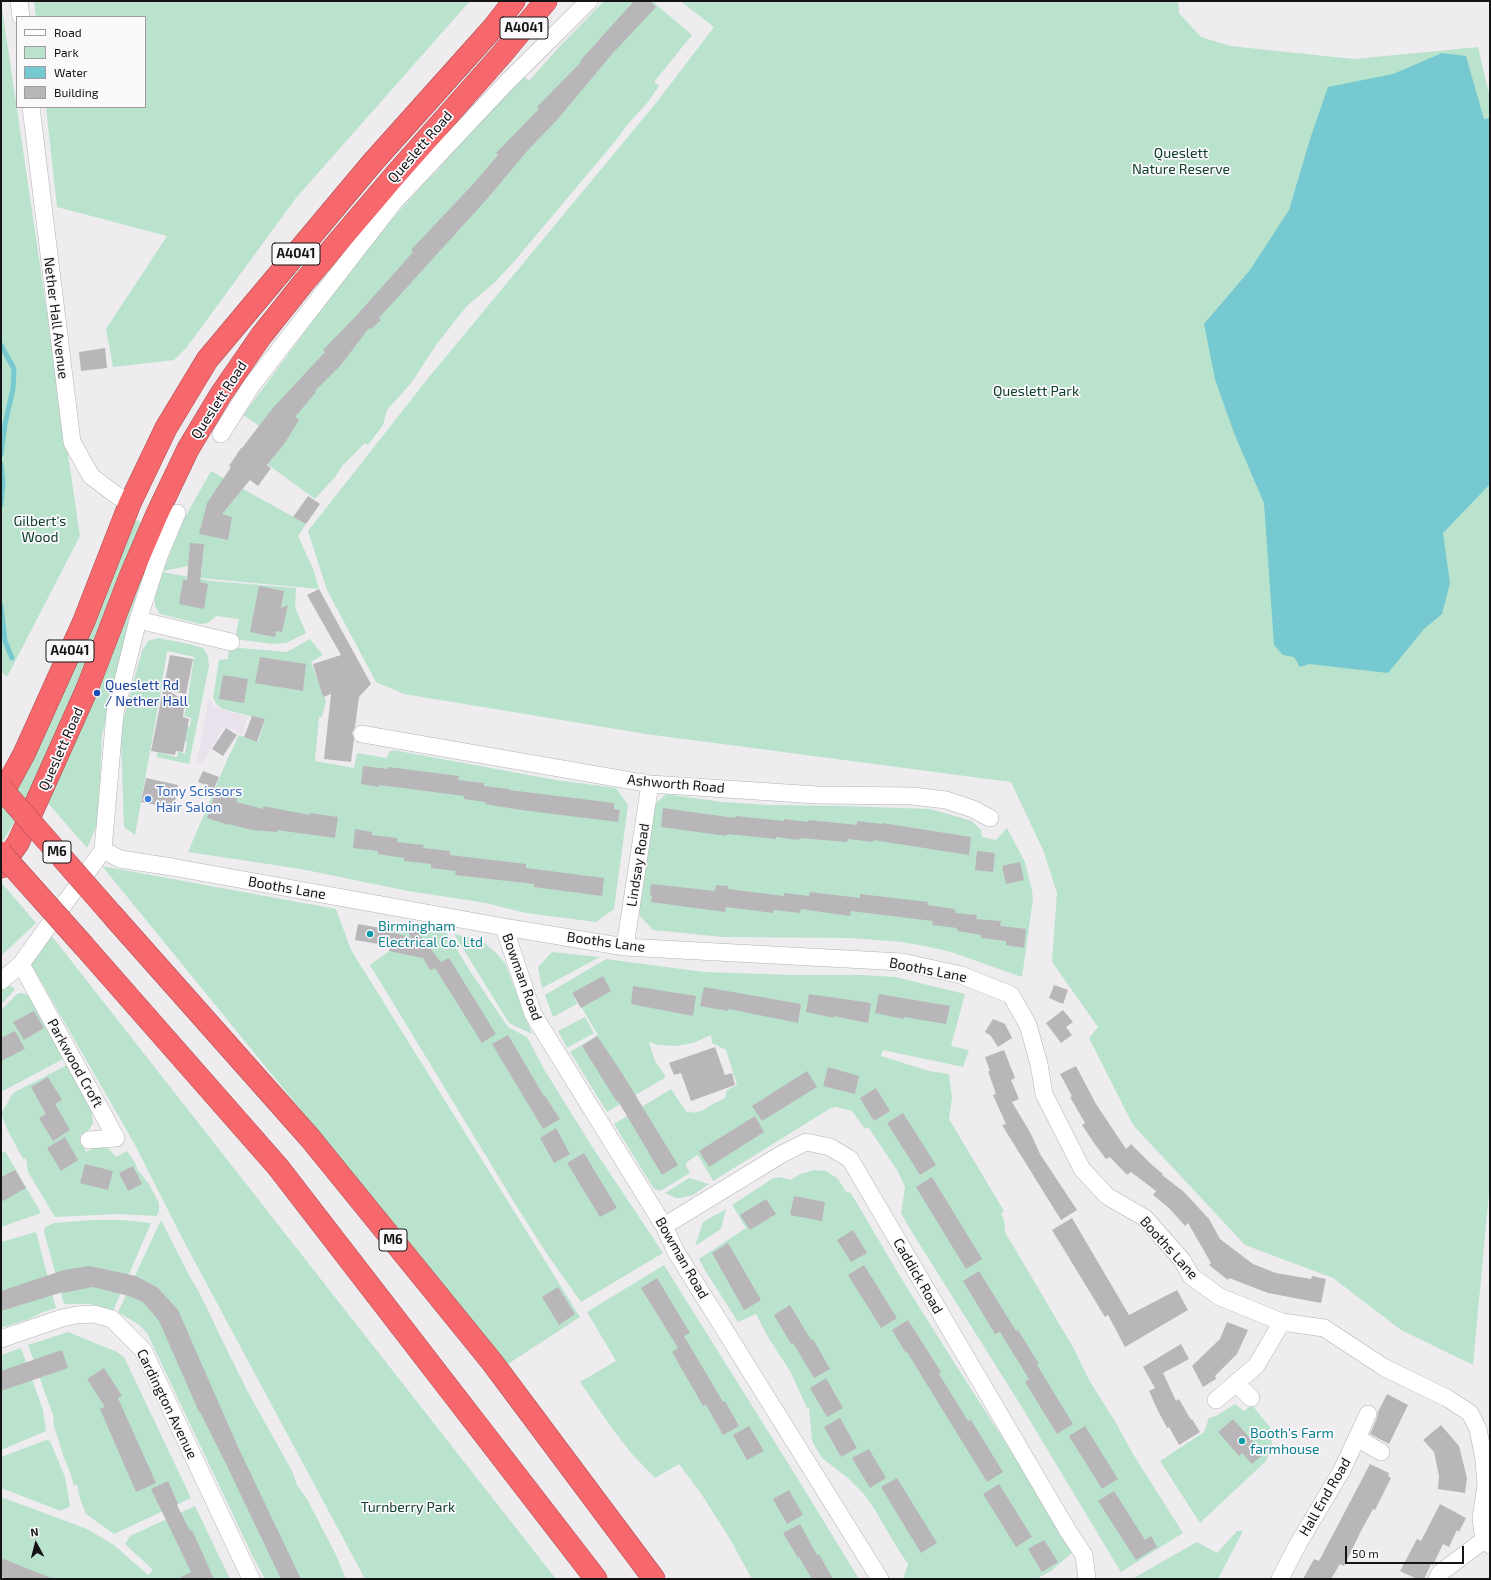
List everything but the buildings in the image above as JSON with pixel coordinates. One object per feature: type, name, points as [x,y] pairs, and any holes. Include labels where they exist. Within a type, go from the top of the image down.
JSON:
[{"type":"highway","name":"Queslett Road","points":[[1,796],[24,754],[84,621],[130,503],[166,428],[207,360],[373,162],[493,28],[514,1]]},
{"type":"highway","name":"Queslett Road","points":[[1,866],[18,843],[84,696],[130,577],[157,514],[188,449],[221,394],[261,336],[304,282],[396,174],[502,54],[546,1]]},
{"type":"highway","name":"M6","points":[[1,788],[310,1138],[492,1362],[654,1579]]},
{"type":"highway","points":[[1,853],[278,1167],[596,1579]]},
{"type":"street","points":[[19,1],[21,16]]},
{"type":"street","name":"Queslett Road","points":[[221,434],[251,386],[394,202],[509,80],[589,1]]},
{"type":"street","name":"Nether Hall Avenue","points":[[31,108],[72,442],[90,476],[116,495],[130,503]]},
{"type":"street","points":[[1,981],[21,964],[103,850],[115,713],[138,620],[159,556],[177,513]]},
{"type":"street","points":[[138,620],[231,642]]},
{"type":"street","name":"Ashworth Road","points":[[362,734],[650,784],[817,795],[913,796],[946,800],[973,809],[990,818]]},
{"type":"street","name":"Lindsay Road","points":[[625,947],[650,784]]},
{"type":"street","name":"Booths Lane","points":[[103,850],[120,859],[625,947],[902,962],[961,975],[1011,995],[1028,1025],[1039,1064],[1044,1094],[1082,1169],[1107,1196],[1145,1218],[1182,1260],[1191,1276],[1220,1297],[1282,1322],[1324,1328],[1385,1368],[1448,1398],[1470,1413],[1478,1429],[1484,1460],[1486,1485],[1481,1519],[1487,1543]]},
{"type":"street","name":"Bowman Road","points":[[504,927],[533,1014],[664,1226],[680,1258],[880,1579]]},
{"type":"street","name":"Parkwood Croft","points":[[21,964],[116,1138],[88,1140]]},
{"type":"street","name":"Caddick Road","points":[[664,1226],[782,1154],[806,1142],[830,1147],[850,1159],[1068,1531],[1084,1555],[1087,1579]]},
{"type":"street","name":"Cardington Avenue","points":[[1,1339],[62,1318],[77,1315],[94,1314],[112,1319],[143,1350],[251,1579]]},
{"type":"street","points":[[1216,1400],[1237,1384],[1256,1366],[1282,1322]]},
{"type":"street","points":[[1237,1384],[1251,1398]]},
{"type":"street","name":"Hall End Road","points":[[1280,1579],[1298,1544],[1342,1470],[1368,1414]]},
{"type":"street","points":[[1356,1438],[1381,1452]]},
{"type":"street","points":[[1437,1579],[1440,1573],[1487,1543]]},
{"type":"shaded area","points":[[209,697],[215,707],[248,717],[242,734],[224,726],[202,763],[197,763]]},
{"type":"green space","name":"Gilbert's Wood","points":[[1,1],[80,536],[7,677],[1,671]]},
{"type":"green space","points":[[34,1],[470,1],[296,198],[187,347],[174,360],[113,367],[106,329],[167,236],[57,207],[46,108],[146,108],[146,16],[36,16]]},
{"type":"green space","points":[[604,1],[652,1],[692,35],[654,82],[659,86],[648,102],[627,125],[617,139],[512,264],[494,283],[467,306],[436,345],[412,382],[387,410],[383,425],[368,445],[365,443],[343,465],[335,477],[315,499],[267,464],[284,443],[294,449],[243,415],[370,244],[456,148],[524,76],[529,81],[560,46]]},
{"type":"green space","name":"Queslett Park","points":[[680,1],[1178,1],[1179,13],[1201,37],[1230,46],[1354,59],[1478,47],[1490,98],[1490,1182],[1473,1365],[1401,1330],[1333,1278],[1245,1245],[1133,1125],[1089,1038],[1098,1027],[1052,962],[1057,893],[1043,850],[1011,782],[646,734],[404,694],[376,682],[327,590],[308,531],[429,377],[656,103],[714,27]]},
{"type":"green space","points":[[211,471],[306,524],[298,536],[314,571],[319,589],[200,578],[202,568],[188,566],[163,571],[184,519]]},
{"type":"green space","points":[[133,518],[144,524],[47,763],[1,845],[1,806]]},
{"type":"green space","points":[[144,561],[149,561],[129,617],[120,665],[102,735],[98,823],[87,848],[47,802]]},
{"type":"green space","points":[[162,572],[211,581],[296,588],[295,607],[306,633],[286,643],[272,644],[235,639],[239,619],[216,616],[208,623],[200,624],[160,614],[155,606],[155,598]]},
{"type":"green space","points":[[158,638],[203,648],[208,656],[209,666],[189,764],[156,757],[158,752],[177,757],[178,751],[185,754],[187,742],[179,740],[182,725],[190,727],[191,718],[184,716],[186,709],[159,702],[135,835],[124,827],[121,739],[122,724],[142,651],[148,641]],"holes":[[[167,651],[194,657],[187,704],[160,697]]]},
{"type":"green space","points":[[310,639],[323,655],[311,662],[326,701],[322,717],[319,717],[315,761],[354,768],[357,753],[387,758],[389,752],[393,750],[556,780],[616,788],[628,805],[614,909],[596,922],[526,913],[486,903],[408,891],[301,869],[188,852],[239,735],[258,742],[265,720],[223,709],[217,705],[213,698],[219,660],[228,659],[229,647],[287,652]]},
{"type":"green space","points":[[666,794],[722,802],[770,805],[930,809],[972,821],[981,830],[982,837],[996,840],[1007,828],[1025,862],[1033,899],[1022,977],[951,952],[901,942],[852,938],[723,937],[653,930],[638,914],[652,807]]},
{"type":"green space","points":[[102,866],[336,909],[351,950],[580,1317],[508,1364]]},
{"type":"green space","points":[[1,882],[36,923],[1,956]]},
{"type":"green space","points":[[394,923],[447,933],[470,971],[508,1027],[527,1037],[544,1069],[591,1145],[663,1253],[581,1302],[547,1254],[517,1207],[370,965],[389,951]]},
{"type":"green space","points":[[454,934],[481,940],[505,963],[532,1034],[509,1023]]},
{"type":"green space","name":"Turnberry Park","points":[[51,935],[556,1579],[365,1579],[181,1236],[134,1143],[31,964]]},
{"type":"green space","points":[[552,952],[600,957],[542,988],[538,967]]},
{"type":"green space","points":[[606,959],[704,972],[895,977],[965,994],[951,1046],[969,1050],[963,1067],[883,1050],[881,1056],[929,1071],[949,1074],[952,1098],[949,1119],[1004,1211],[1001,1214],[1004,1220],[1005,1232],[1074,1349],[1089,1380],[1116,1423],[1133,1454],[1183,1533],[1121,1572],[1018,1401],[910,1229],[901,1213],[905,1187],[897,1170],[868,1127],[865,1129],[852,1111],[836,1107],[831,1108],[713,1181],[698,1155],[687,1162],[686,1166],[690,1173],[660,1191],[654,1189],[614,1124],[671,1089],[687,1113],[691,1111],[693,1113],[704,1110],[725,1098],[727,1090],[737,1085],[726,1050],[712,1043],[711,1035],[693,1043],[675,1046],[658,1045],[649,1042],[655,1061],[666,1077],[607,1112],[570,1052],[598,1035],[571,990],[577,1004],[553,1017],[545,995]]},
{"type":"green space","points":[[4,982],[15,989],[1,1005],[1,985]]},
{"type":"green space","points":[[21,993],[28,995],[65,1058],[1,1092],[1,1010],[17,994]]},
{"type":"green space","points":[[585,1017],[594,1033],[567,1048],[558,1031]]},
{"type":"green space","points":[[67,1065],[92,1113],[93,1123],[89,1130],[79,1136],[86,1152],[93,1148],[103,1146],[109,1149],[116,1157],[127,1151],[136,1164],[137,1169],[149,1184],[159,1203],[159,1211],[157,1216],[119,1214],[55,1217],[28,1172],[26,1158],[23,1159],[1,1114],[13,1093]]},
{"type":"green space","points":[[5,1151],[41,1213],[1,1227],[1,1153]]},
{"type":"green space","points":[[814,1170],[826,1171],[837,1178],[846,1191],[840,1190],[851,1193],[901,1278],[1073,1552],[1051,1571],[1036,1579],[903,1579],[908,1564],[875,1510],[864,1494],[849,1479],[822,1458],[812,1441],[809,1408],[807,1408],[790,1371],[768,1337],[756,1314],[738,1322],[706,1272],[699,1259],[746,1228],[732,1205],[772,1179],[779,1177],[791,1180],[800,1174]]},
{"type":"green space","points":[[689,1178],[709,1184],[693,1195],[681,1198],[676,1198],[665,1193]]},
{"type":"green space","points":[[726,1209],[721,1229],[695,1246],[703,1222]]},
{"type":"green space","points":[[92,1220],[122,1220],[151,1223],[113,1311],[90,1304],[64,1304],[44,1232],[45,1227],[54,1223]]},
{"type":"green space","points":[[161,1220],[200,1294],[248,1392],[335,1553],[346,1579],[265,1579],[253,1557],[147,1333],[138,1324],[118,1312]]},
{"type":"green space","points":[[36,1232],[56,1308],[1,1328],[1,1242]]},
{"type":"green space","points":[[664,1265],[859,1579],[752,1579],[730,1539],[702,1495],[679,1464],[655,1478],[631,1453],[580,1382],[616,1361],[587,1312]]},
{"type":"green space","points":[[68,1332],[117,1352],[124,1357],[191,1498],[114,1534],[86,1514],[80,1499],[77,1484],[74,1486],[64,1458],[54,1426],[53,1415],[28,1345]]},
{"type":"green space","points":[[21,1348],[43,1410],[46,1431],[1,1450],[1,1355]]},
{"type":"green space","points":[[1235,1404],[1244,1411],[1252,1405],[1270,1427],[1272,1443],[1266,1461],[1200,1523],[1160,1461],[1204,1432],[1209,1418],[1216,1416]]},
{"type":"green space","points":[[46,1440],[50,1441],[65,1477],[70,1506],[61,1511],[1,1488],[1,1457]]},
{"type":"green space","points":[[1,1497],[87,1529],[114,1545],[148,1575],[153,1570],[125,1544],[130,1536],[195,1506],[230,1579],[1,1579]]},
{"type":"green space","points":[[1237,1531],[1243,1531],[1218,1579],[1132,1579],[1197,1542],[1217,1553]]},
{"type":"water","points":[[1442,53],[1466,56],[1484,119],[1490,118],[1490,484],[1443,533],[1450,583],[1442,614],[1424,629],[1388,673],[1309,664],[1300,667],[1294,657],[1283,655],[1274,645],[1264,503],[1234,433],[1215,379],[1204,324],[1250,270],[1289,210],[1310,139],[1328,87],[1393,74]]},
{"type":"waterway","points":[[1,345],[14,369],[13,389],[5,424],[1,454]]},
{"type":"waterway","points":[[1,464],[3,481],[1,505]]},
{"type":"waterway","points":[[1,606],[5,641],[12,658]]},
{"type":"place","name":"Queslett Rd / Nether Hall","points":[[97,693]]},
{"type":"place","name":"Tony Scissors Hair Salon","points":[[148,799]]},
{"type":"place","name":"Birmingham Electrical Co. Ltd","points":[[370,934]]},
{"type":"place","name":"Booth's Farm farmhouse","points":[[1242,1441]]},
{"type":"park label","name":"Queslett Nature Reserve","points":[[1181,162]]}]
